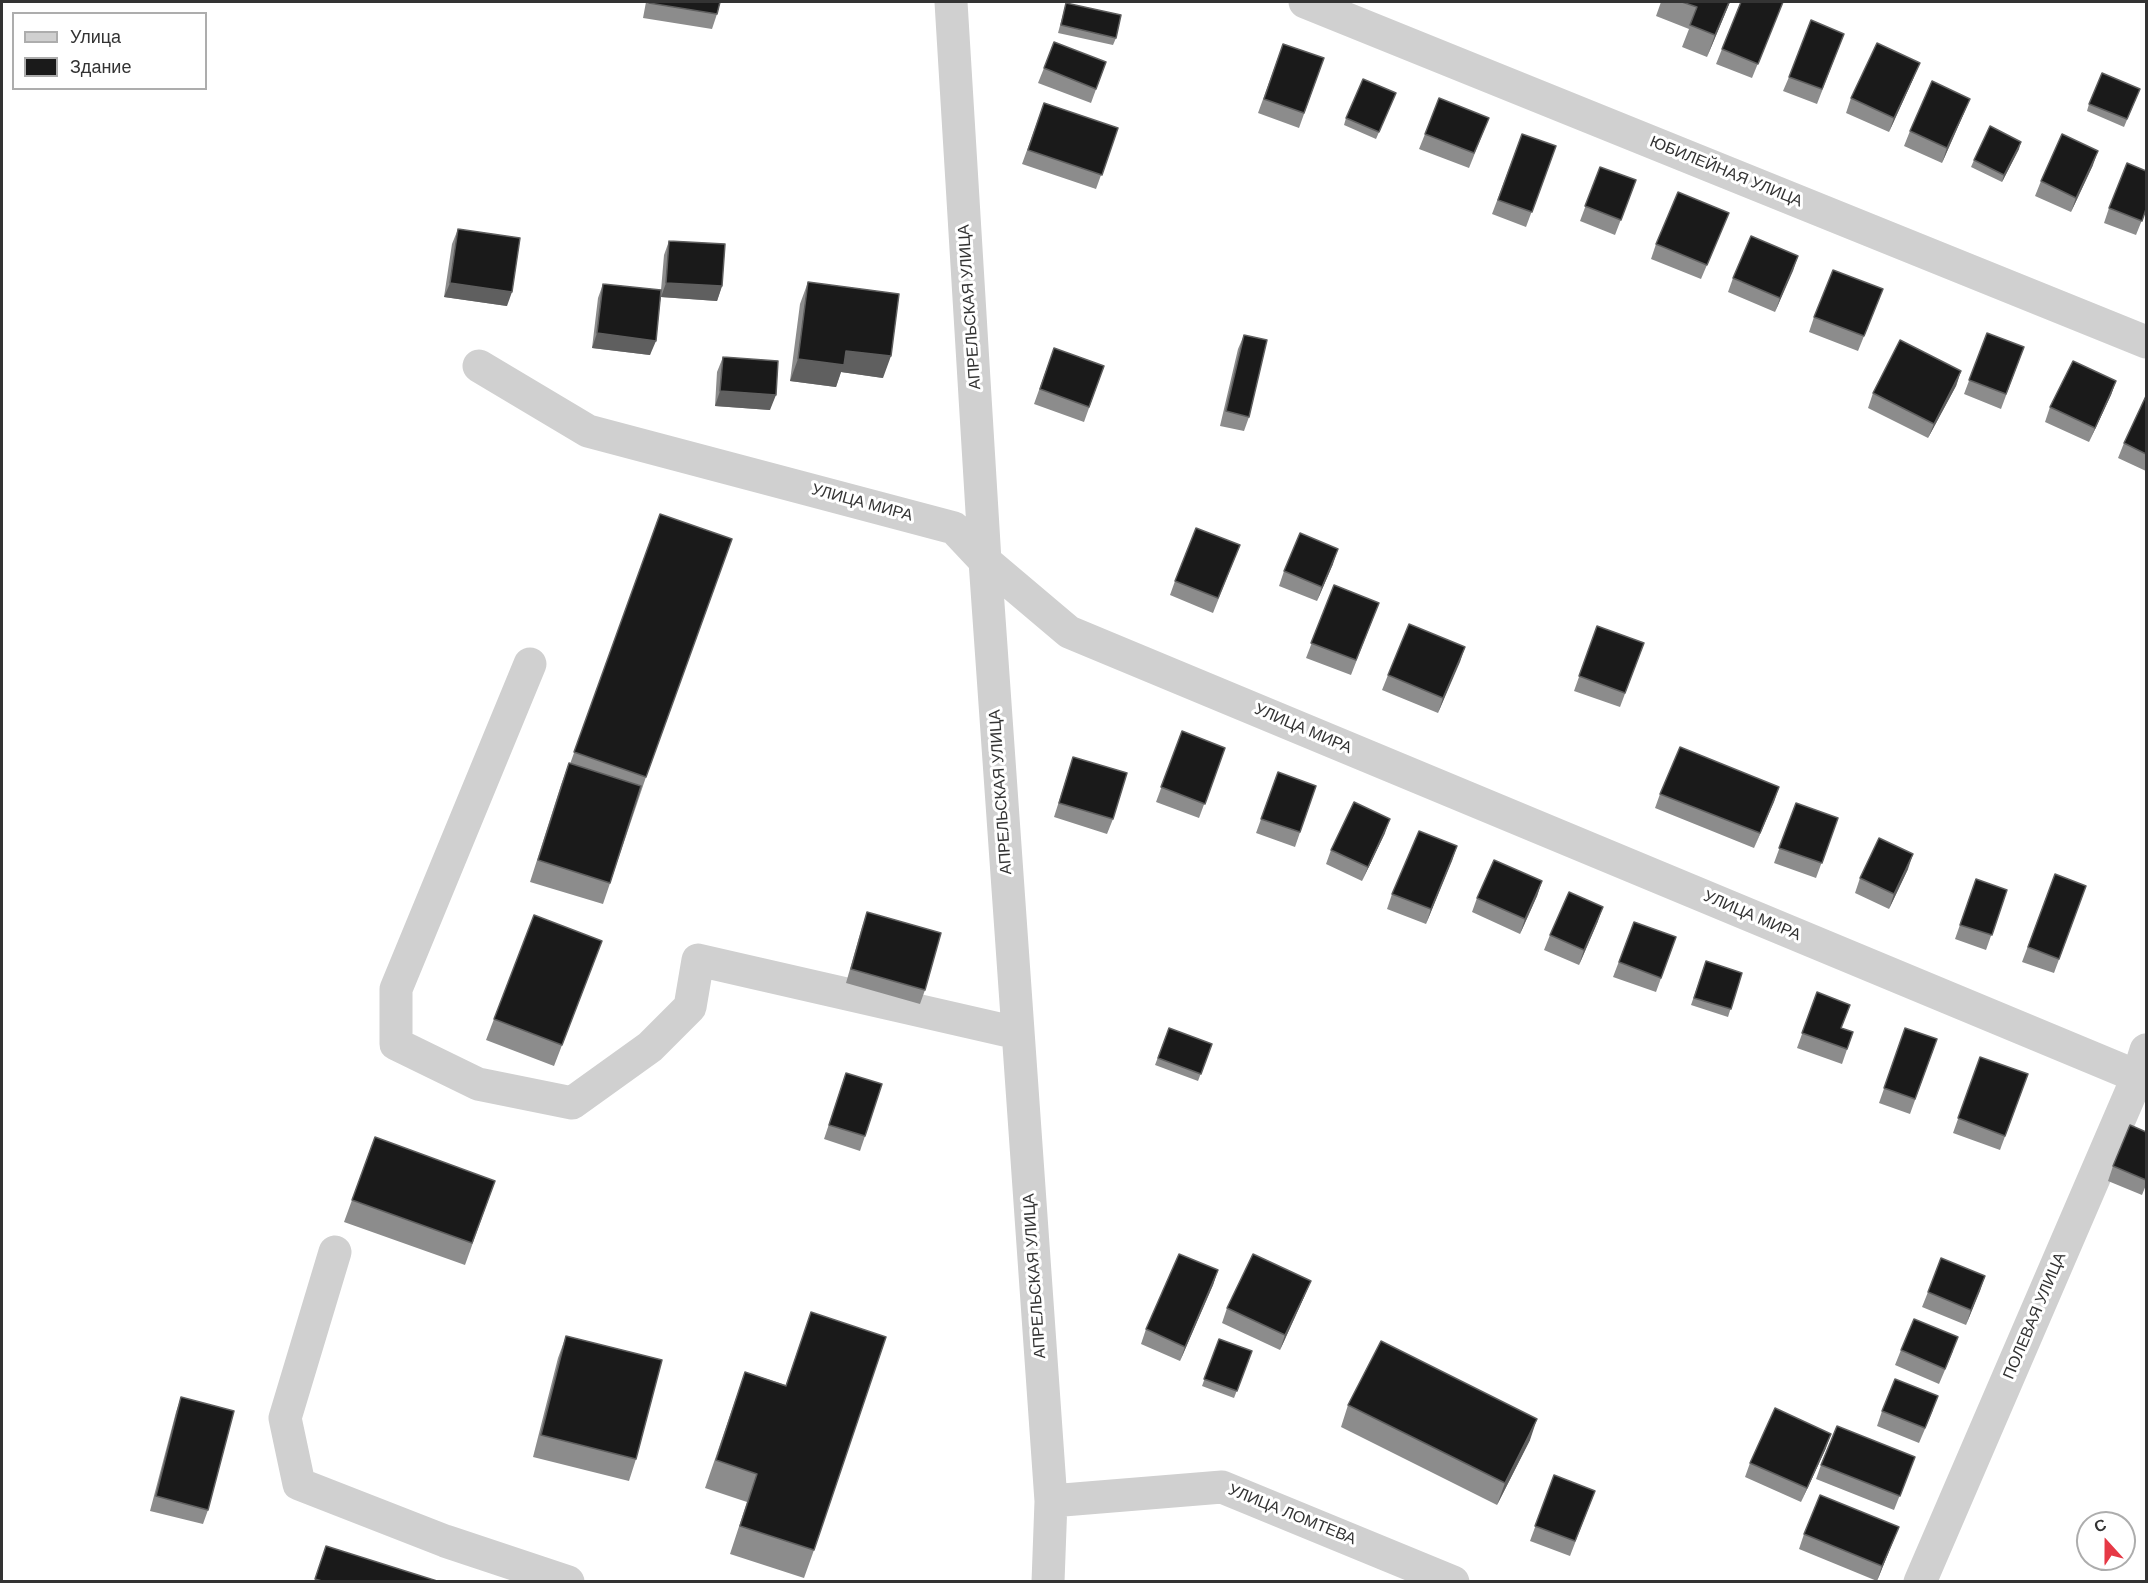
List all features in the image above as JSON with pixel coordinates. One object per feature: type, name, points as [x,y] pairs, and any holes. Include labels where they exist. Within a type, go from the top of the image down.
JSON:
[{"type":"street","name":"АПРЕЛЬСКАЯ УЛИЦА","points":[[951,2],[985,561],[1051,1501],[1048,1581]]},
{"type":"street","name":"ЮБИЛЕЙНАЯ УЛИЦА","points":[[1305,2],[2146,342]]},
{"type":"street","name":"УЛИЦА МИРА","points":[[479,366],[588,431],[954,528],[985,561],[1069,632],[2144,1069]]},
{"type":"street","points":[[530,664],[396,989],[396,1044],[478,1084],[572,1103],[651,1047],[690,1007],[698,960],[1017,1033]]},
{"type":"street","name":"ПОЛЕВАЯ УЛИЦА","points":[[1920,1581],[2144,1069]]},
{"type":"street","points":[[335,1252],[285,1418],[299,1484],[446,1540],[568,1581]]},
{"type":"street","name":"УЛИЦА ЛОМТЕВА","points":[[1051,1501],[1222,1487],[1453,1581]]},
{"type":"building","points":[[649,2],[720,2],[717,14]]},
{"type":"building","points":[[1682,2],[1729,2],[1715,35],[1690,25],[1697,7]]},
{"type":"building","points":[[1741,2],[1783,2],[1758,64],[1722,49]]},
{"type":"building","points":[[1066,3],[1121,15],[1116,38],[1061,25]]},
{"type":"building","points":[[1811,20],[1844,34],[1822,89],[1789,77]]},
{"type":"building","points":[[1054,42],[1106,62],[1096,89],[1044,68]]},
{"type":"building","points":[[1877,43],[1920,63],[1894,118],[1851,98]]},
{"type":"building","points":[[1283,44],[1324,58],[1304,113],[1264,99]]},
{"type":"building","points":[[2102,73],[2140,89],[2127,119],[2089,104]]},
{"type":"building","points":[[1363,79],[1396,93],[1379,132],[1346,118]]},
{"type":"building","points":[[1932,81],[1970,99],[1947,148],[1910,131]]},
{"type":"building","points":[[1439,98],[1489,118],[1474,153],[1425,134]]},
{"type":"building","points":[[1044,103],[1118,128],[1102,175],[1028,150]]},
{"type":"building","points":[[1990,126],[2021,142],[2004,175],[1974,160]]},
{"type":"building","points":[[1522,134],[1556,146],[1532,212],[1498,200]]},
{"type":"building","points":[[2062,134],[2098,151],[2076,198],[2041,181]]},
{"type":"building","points":[[2127,163],[2146,171],[2146,209],[2142,221],[2109,208]]},
{"type":"building","points":[[1600,167],[1636,180],[1621,220],[1585,206]]},
{"type":"building","points":[[1678,192],[1729,213],[1707,265],[1656,244]]},
{"type":"building","points":[[458,229],[520,238],[512,292],[450,283]]},
{"type":"building","points":[[1751,236],[1798,256],[1780,298],[1733,278]]},
{"type":"building","points":[[669,241],[725,244],[722,286],[666,283]]},
{"type":"building","points":[[1833,270],[1883,289],[1864,336],[1814,317]]},
{"type":"building","points":[[808,282],[899,294],[891,356],[846,351],[844,365],[798,359]]},
{"type":"building","points":[[603,284],[661,290],[656,341],[597,333]]},
{"type":"building","points":[[1987,333],[2024,347],[2006,394],[1969,380]]},
{"type":"building","points":[[1244,335],[1267,340],[1249,417],[1226,411]]},
{"type":"building","points":[[1900,340],[1961,371],[1934,424],[1873,393]]},
{"type":"building","points":[[1054,348],[1104,366],[1089,407],[1040,389]]},
{"type":"building","points":[[723,357],[778,361],[776,395],[720,391]]},
{"type":"building","points":[[2073,361],[2116,381],[2095,428],[2050,407]]},
{"type":"building","points":[[2146,396],[2146,454],[2124,443]]},
{"type":"building","points":[[660,514],[732,539],[646,777],[574,752]]},
{"type":"building","points":[[1196,528],[1240,545],[1218,598],[1175,581]]},
{"type":"building","points":[[1300,533],[1338,549],[1322,587],[1284,571]]},
{"type":"building","points":[[1334,585],[1379,603],[1356,660],[1311,643]]},
{"type":"building","points":[[1409,624],[1465,647],[1443,698],[1388,675]]},
{"type":"building","points":[[1597,626],[1644,643],[1625,693],[1579,676]]},
{"type":"building","points":[[1182,731],[1225,748],[1205,804],[1161,787]]},
{"type":"building","points":[[1680,747],[1779,787],[1760,833],[1660,794]]},
{"type":"building","points":[[1073,757],[1127,773],[1113,819],[1059,803]]},
{"type":"building","points":[[569,763],[641,786],[610,883],[538,860]]},
{"type":"building","points":[[1278,772],[1316,786],[1300,832],[1261,819]]},
{"type":"building","points":[[1354,802],[1390,819],[1368,867],[1331,850]]},
{"type":"building","points":[[1796,803],[1838,818],[1822,863],[1779,848]]},
{"type":"building","points":[[1419,831],[1457,846],[1431,909],[1392,894]]},
{"type":"building","points":[[1879,838],[1913,854],[1894,894],[1860,878]]},
{"type":"building","points":[[1494,860],[1542,881],[1525,919],[1477,898]]},
{"type":"building","points":[[2055,874],[2086,886],[2059,959],[2028,947]]},
{"type":"building","points":[[1976,879],[2007,890],[1992,935],[1960,925]]},
{"type":"building","points":[[1569,892],[1603,907],[1584,950],[1550,935]]},
{"type":"building","points":[[867,912],[941,933],[925,990],[851,969]]},
{"type":"building","points":[[534,915],[602,941],[562,1045],[494,1019]]},
{"type":"building","points":[[1634,922],[1676,937],[1661,978],[1619,962]]},
{"type":"building","points":[[1706,961],[1742,973],[1731,1009],[1694,998]]},
{"type":"building","points":[[1817,992],[1850,1005],[1841,1028],[1853,1032],[1847,1049],[1802,1033]]},
{"type":"building","points":[[1169,1028],[1212,1044],[1201,1074],[1158,1058]]},
{"type":"building","points":[[1905,1028],[1937,1039],[1915,1099],[1884,1088]]},
{"type":"building","points":[[1980,1057],[2028,1074],[2005,1136],[1958,1118]]},
{"type":"building","points":[[846,1073],[882,1084],[865,1136],[829,1125]]},
{"type":"building","points":[[2130,1125],[2146,1132],[2146,1180],[2113,1166]]},
{"type":"building","points":[[375,1137],[495,1181],[472,1243],[352,1200]]},
{"type":"building","points":[[1179,1254],[1218,1270],[1185,1347],[1146,1329]]},
{"type":"building","points":[[1253,1254],[1311,1281],[1285,1335],[1227,1308]]},
{"type":"building","points":[[1941,1258],[1985,1276],[1971,1310],[1928,1292]]},
{"type":"building","points":[[811,1312],[886,1337],[814,1550],[740,1526],[757,1474],[716,1460],[745,1372],[786,1386]]},
{"type":"building","points":[[1914,1319],[1958,1337],[1945,1369],[1901,1350]]},
{"type":"building","points":[[566,1336],[662,1360],[636,1459],[541,1435]]},
{"type":"building","points":[[1219,1339],[1252,1351],[1237,1391],[1204,1379]]},
{"type":"building","points":[[1381,1341],[1537,1419],[1505,1483],[1348,1405]]},
{"type":"building","points":[[1895,1379],[1938,1396],[1925,1428],[1882,1411]]},
{"type":"building","points":[[181,1397],[234,1411],[208,1510],[156,1496]]},
{"type":"building","points":[[1775,1408],[1831,1434],[1807,1488],[1750,1463]]},
{"type":"building","points":[[1837,1426],[1915,1457],[1900,1496],[1821,1465]]},
{"type":"building","points":[[1554,1475],[1595,1491],[1575,1541],[1535,1526]]},
{"type":"building","points":[[1820,1495],[1899,1527],[1882,1566],[1804,1534]]},
{"type":"building","points":[[326,1546],[437,1581],[322,1581],[315,1579]]}]
